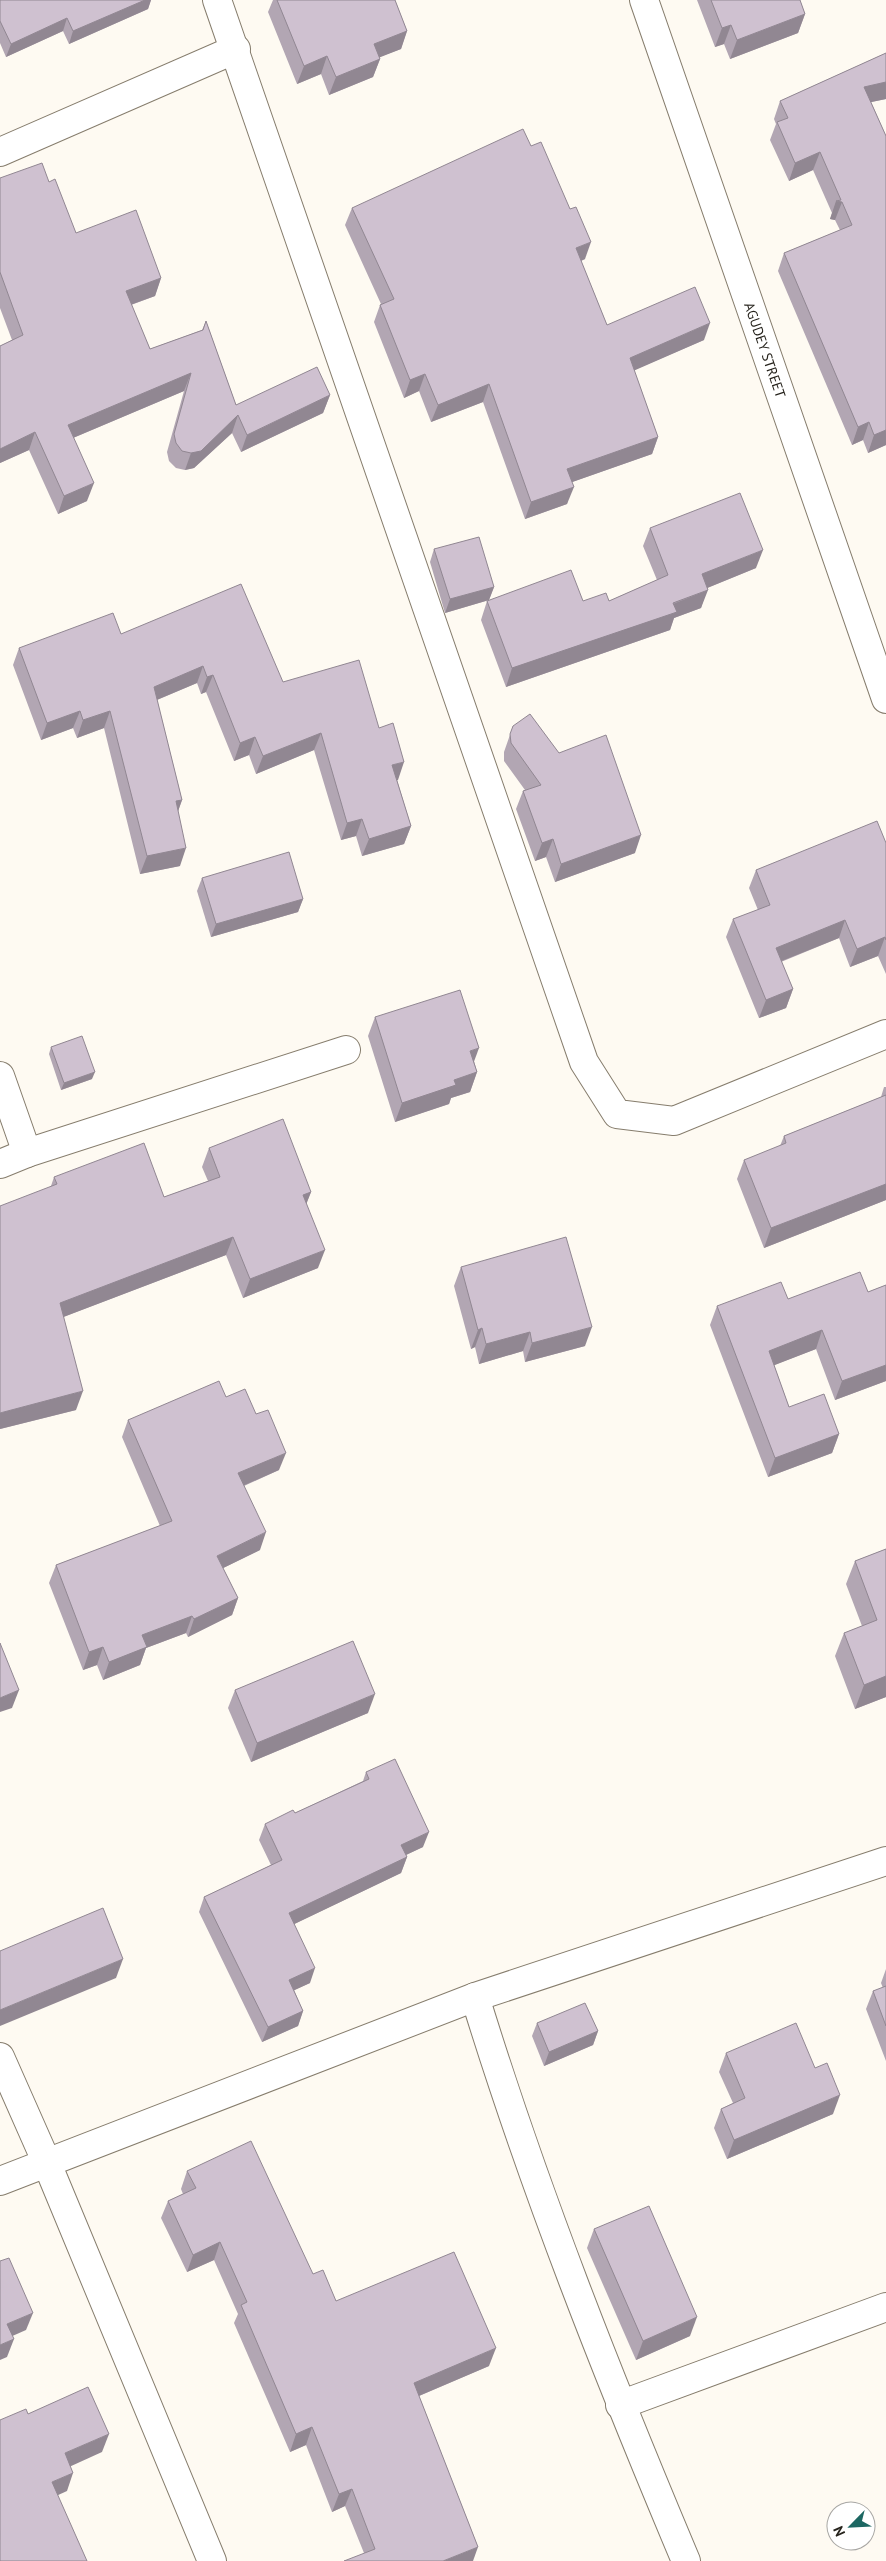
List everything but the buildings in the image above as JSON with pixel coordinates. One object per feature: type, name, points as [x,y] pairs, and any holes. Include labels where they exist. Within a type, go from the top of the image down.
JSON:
[{"type":"street","points":[[217,0],[236,48],[584,1062],[617,1114],[674,1121],[886,1034]]},
{"type":"street","name":"AGUDEY STREET","points":[[644,0],[886,699]]},
{"type":"street","points":[[0,152],[236,48]]},
{"type":"street","points":[[0,1164],[27,1153],[346,1050]]},
{"type":"street","points":[[0,1076],[27,1153]]},
{"type":"street","points":[[0,2181],[46,2161],[475,1997],[886,1861]]},
{"type":"street","points":[[475,1997],[502,2085],[620,2404],[686,2561]]},
{"type":"street","points":[[0,2057],[46,2161],[212,2561]]},
{"type":"street","points":[[620,2404],[886,2307]]}]
